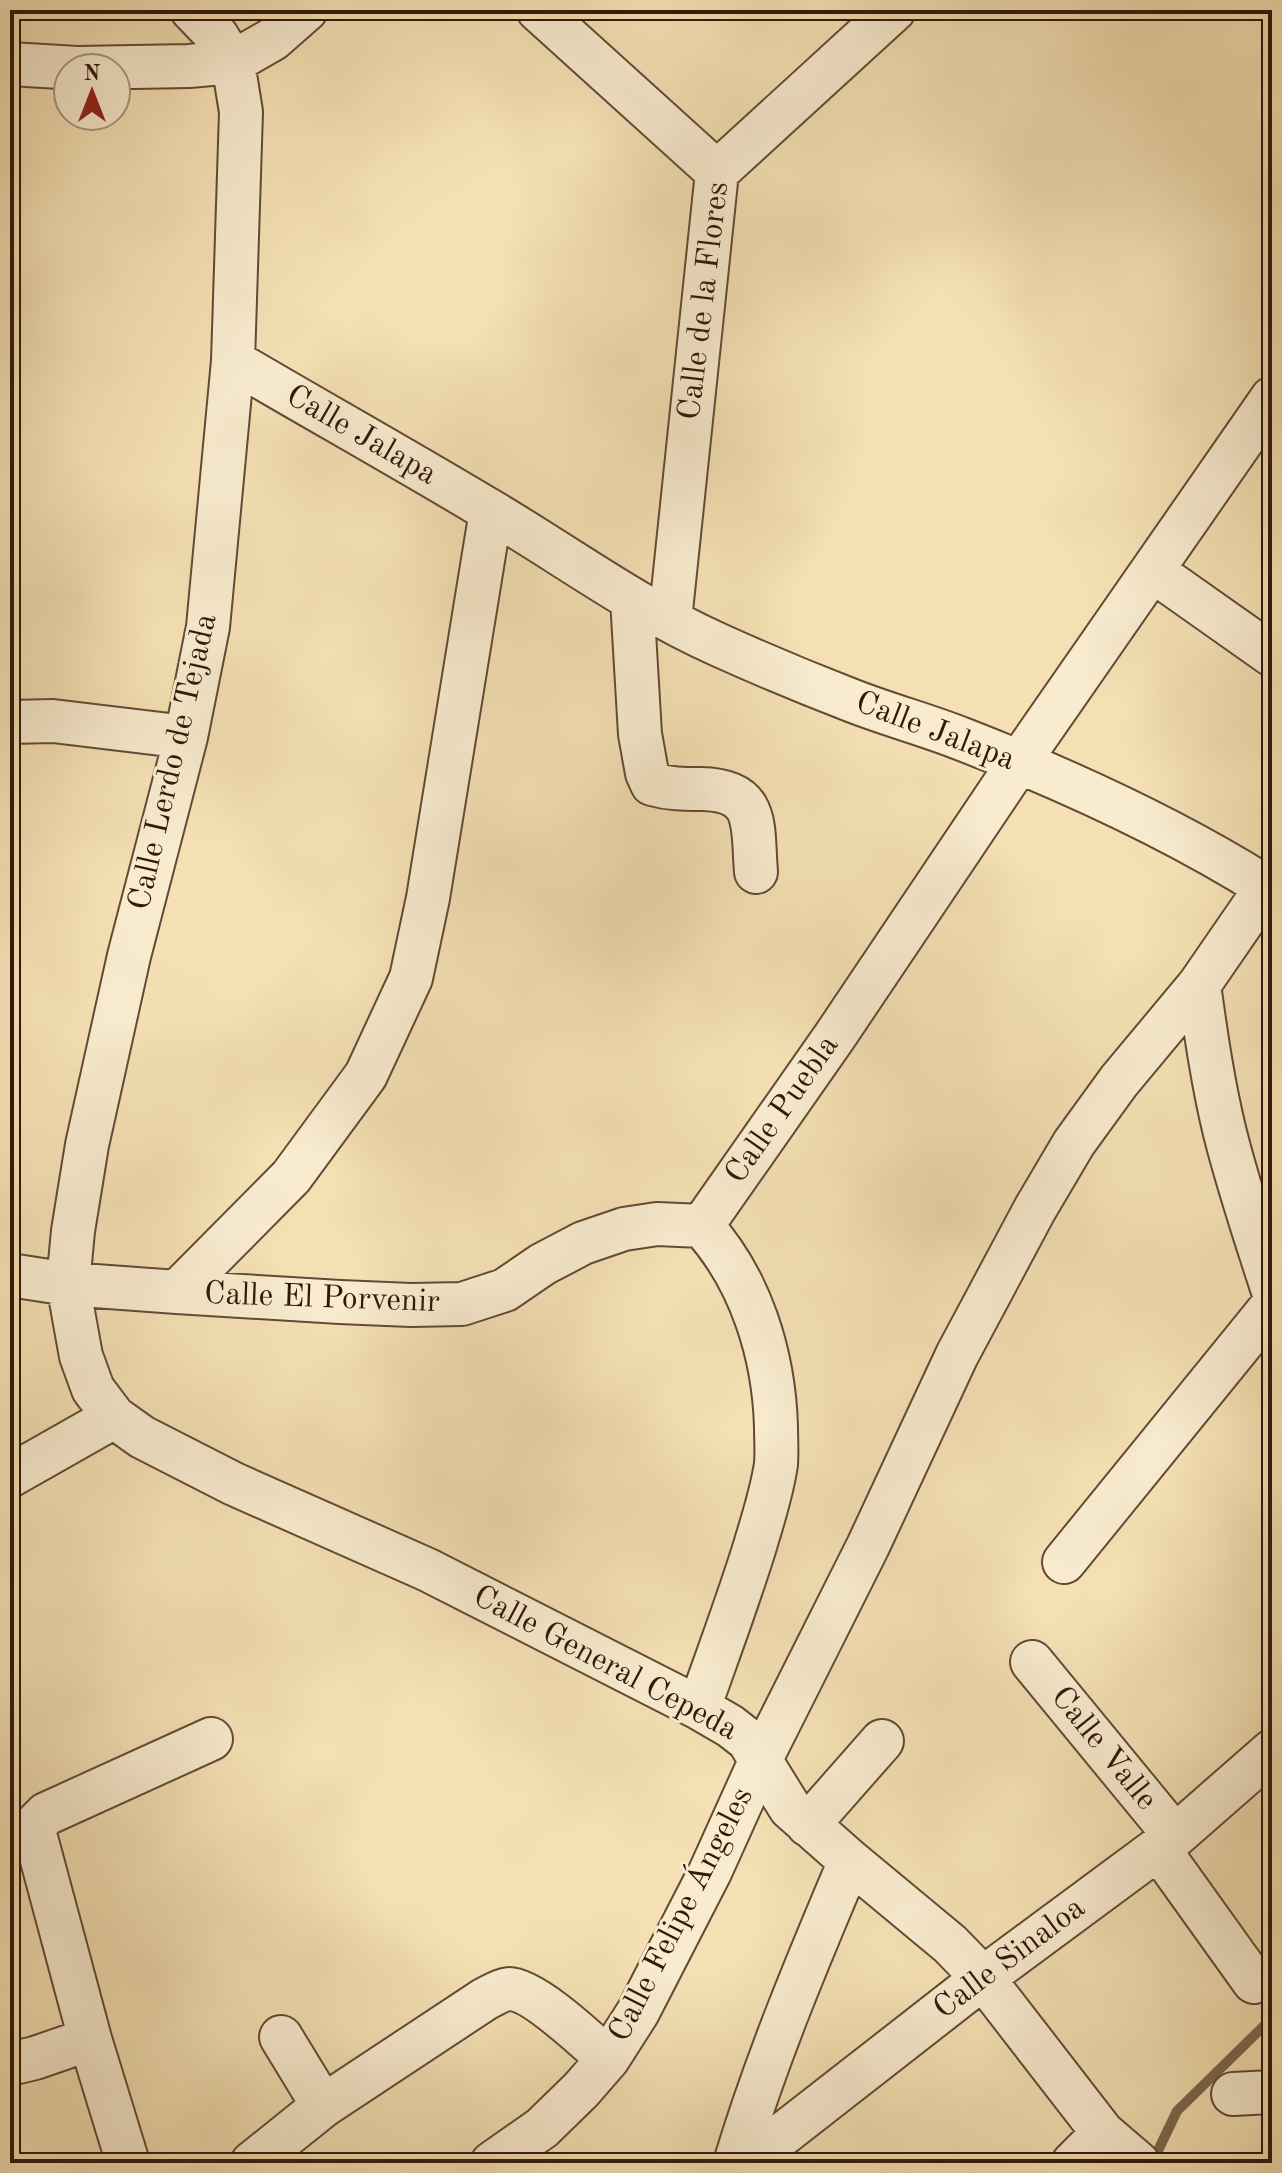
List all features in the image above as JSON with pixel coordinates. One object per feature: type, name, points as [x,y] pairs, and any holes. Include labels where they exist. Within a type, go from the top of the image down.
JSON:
[{"type":"street","name":"Calle Lerdo de Tejada","points":[[114,1417],[93,1389],[81,1356],[68,1284],[73,1231],[87,1145],[129,956],[186,737],[208,627],[233,361],[241,112],[233,62],[217,36],[192,10]]},
{"type":"street","points":[[10,64],[77,68],[233,62],[273,39],[306,10]]},
{"type":"street","points":[[538,10],[717,172]]},
{"type":"street","name":"Calle de la Flores","points":[[670,620],[717,172],[894,10]]},
{"type":"street","name":"Calle Jalapa","points":[[233,361],[491,511],[632,599],[717,644],[849,700],[1019,762],[1158,826],[1269,883],[1199,985]]},
{"type":"street","name":"Calle Puebla","points":[[702,1226],[1272,398]]},
{"type":"street","points":[[177,1292],[291,1177],[366,1075],[411,978],[428,898],[491,511]]},
{"type":"street","points":[[1153,571],[1272,655]]},
{"type":"street","points":[[632,599],[640,734],[647,773],[652,784],[666,789],[713,789],[738,797],[748,807],[756,872]]},
{"type":"street","points":[[10,722],[53,721],[186,737]]},
{"type":"street","points":[[1199,985],[1225,1132],[1272,1288]]},
{"type":"street","name":"Calle Felipe Ángeles","points":[[492,2163],[542,2128],[581,2090],[608,2059],[638,2012],[710,1872],[761,1759],[868,1546],[957,1355],[1035,1209],[1074,1143],[1119,1081],[1199,985]]},
{"type":"street","name":"Calle El Porvenir","points":[[10,1275],[68,1284],[177,1292],[411,1305],[462,1304],[505,1290],[543,1264],[583,1243],[624,1229],[657,1224],[702,1226]]},
{"type":"street","points":[[699,1708],[744,1582],[767,1508],[776,1462],[775,1394],[759,1324],[742,1283],[721,1246],[702,1226]]},
{"type":"street","points":[[1064,1562],[1272,1306]]},
{"type":"street","points":[[10,1476],[114,1417]]},
{"type":"street","name":"Calle General Cepeda","points":[[114,1417],[142,1437],[234,1484],[428,1570],[730,1726],[748,1740],[790,1808],[950,1944],[983,1978],[1103,2133],[1137,2162]]},
{"type":"street","name":"Calle Valle","points":[[1032,1662],[1166,1842],[1254,1982]]},
{"type":"street","points":[[128,2163],[90,2039],[35,1834],[37,1823],[46,1814],[211,1739]]},
{"type":"street","points":[[808,1825],[882,1741]]},
{"type":"street","name":"Calle Sinaloa","points":[[746,2163],[983,1978],[1166,1842],[1272,1751]]},
{"type":"street","points":[[735,2163],[800,1979],[850,1861]]},
{"type":"street","points":[[252,2163],[323,2106],[500,1991],[510,1989],[537,2001],[608,2059]]},
{"type":"street","points":[[281,2037],[323,2106]]},
{"type":"street","points":[[10,2064],[90,2039]]},
{"type":"street","points":[[1073,2163],[1103,2133]]},
{"type":"waterway","points":[[1152,2163],[1177,2111],[1272,2018]]}]
